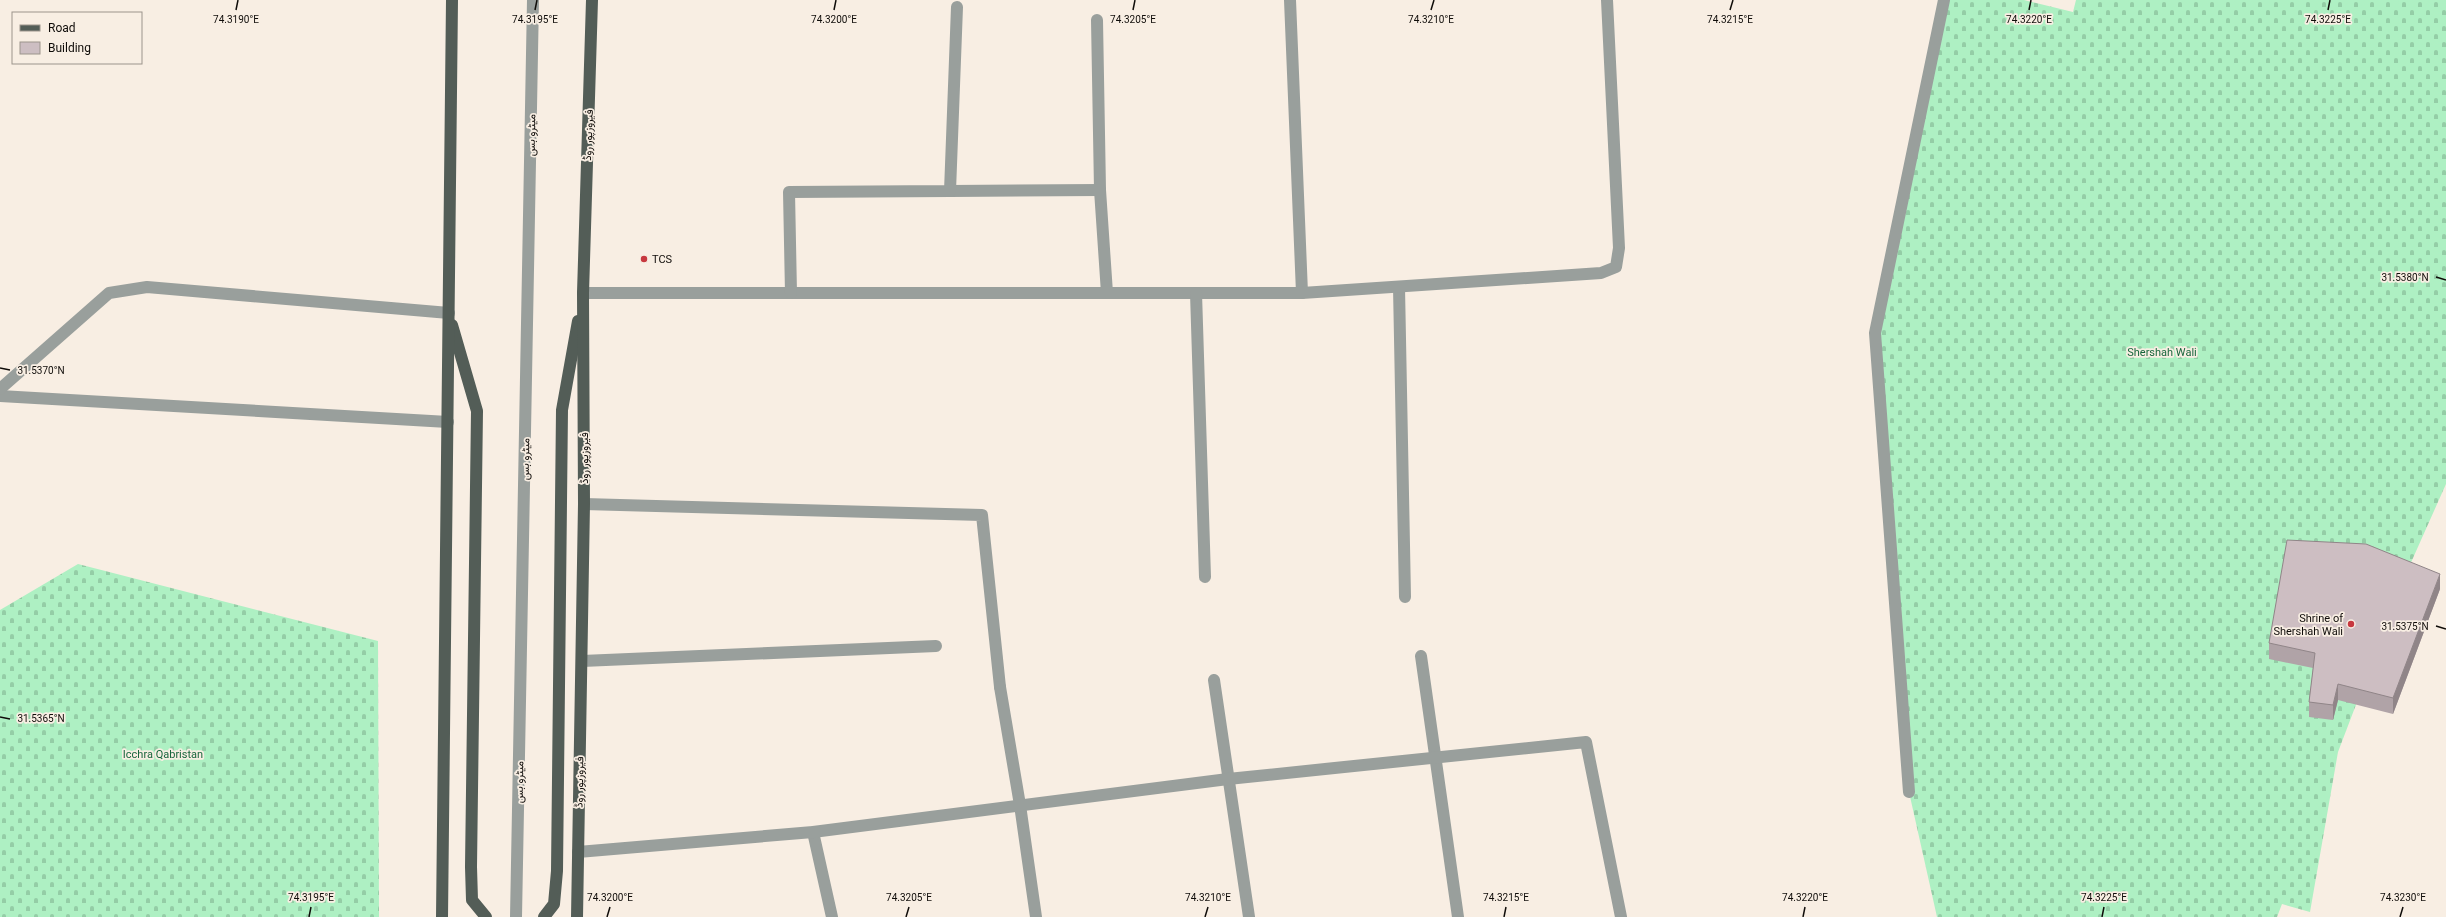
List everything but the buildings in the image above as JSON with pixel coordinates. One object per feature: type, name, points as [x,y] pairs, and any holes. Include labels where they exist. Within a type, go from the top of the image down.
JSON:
[{"type":"main road","points":[[442,917],[452,0]]},
{"type":"main road","name":"فیروزپور روڈ","points":[[577,917],[584,504],[583,292],[592,0]]},
{"type":"main road","points":[[544,917],[554,904],[557,871],[562,410],[583,292]]},
{"type":"main road","points":[[449,313],[477,411],[471,868],[472,900],[486,917]]},
{"type":"street","name":"میٹرو بس","points":[[516,917],[533,0]]},
{"type":"street","points":[[1290,0],[1302,293]]},
{"type":"street","points":[[583,292],[1302,293],[1600,273],[1616,267],[1619,248],[1607,0]]},
{"type":"street","points":[[1909,792],[1875,334],[1944,0]]},
{"type":"street","points":[[950,191],[957,7]]},
{"type":"street","points":[[1096,20],[1100,190],[1107,293]]},
{"type":"street","points":[[791,293],[789,192],[1100,190]]},
{"type":"street","points":[[0,389],[109,293],[147,287],[449,313]]},
{"type":"street","points":[[1399,287],[1405,596]]},
{"type":"street","points":[[1196,293],[1205,577]]},
{"type":"street","points":[[0,396],[448,422]]},
{"type":"street","points":[[584,504],[982,515],[1000,687],[1020,806],[1036,917]]},
{"type":"street","points":[[582,661],[936,646]]},
{"type":"street","points":[[1421,656],[1434,758],[1458,917]]},
{"type":"street","points":[[1214,680],[1249,917]]},
{"type":"street","points":[[578,852],[813,832],[1228,778],[1586,742],[1621,917]]},
{"type":"street","points":[[813,832],[832,917]]},
{"type":"green space","name":"Shershah Wali","points":[[1944,0],[2024,0],[2073,12],[2076,0],[2446,0],[2446,484],[2405,576],[2338,752],[2310,912],[2282,904],[2277,917],[1937,917],[1909,792],[1875,333]]},
{"type":"green space","name":"Icchra Qabristan","points":[[78,564],[378,641],[379,917],[0,917],[0,610]]},
{"type":"place","name":"TCS","points":[[644,259]]},
{"type":"place","name":"Shrine of Shershah Wali","points":[[2351,624]]}]
